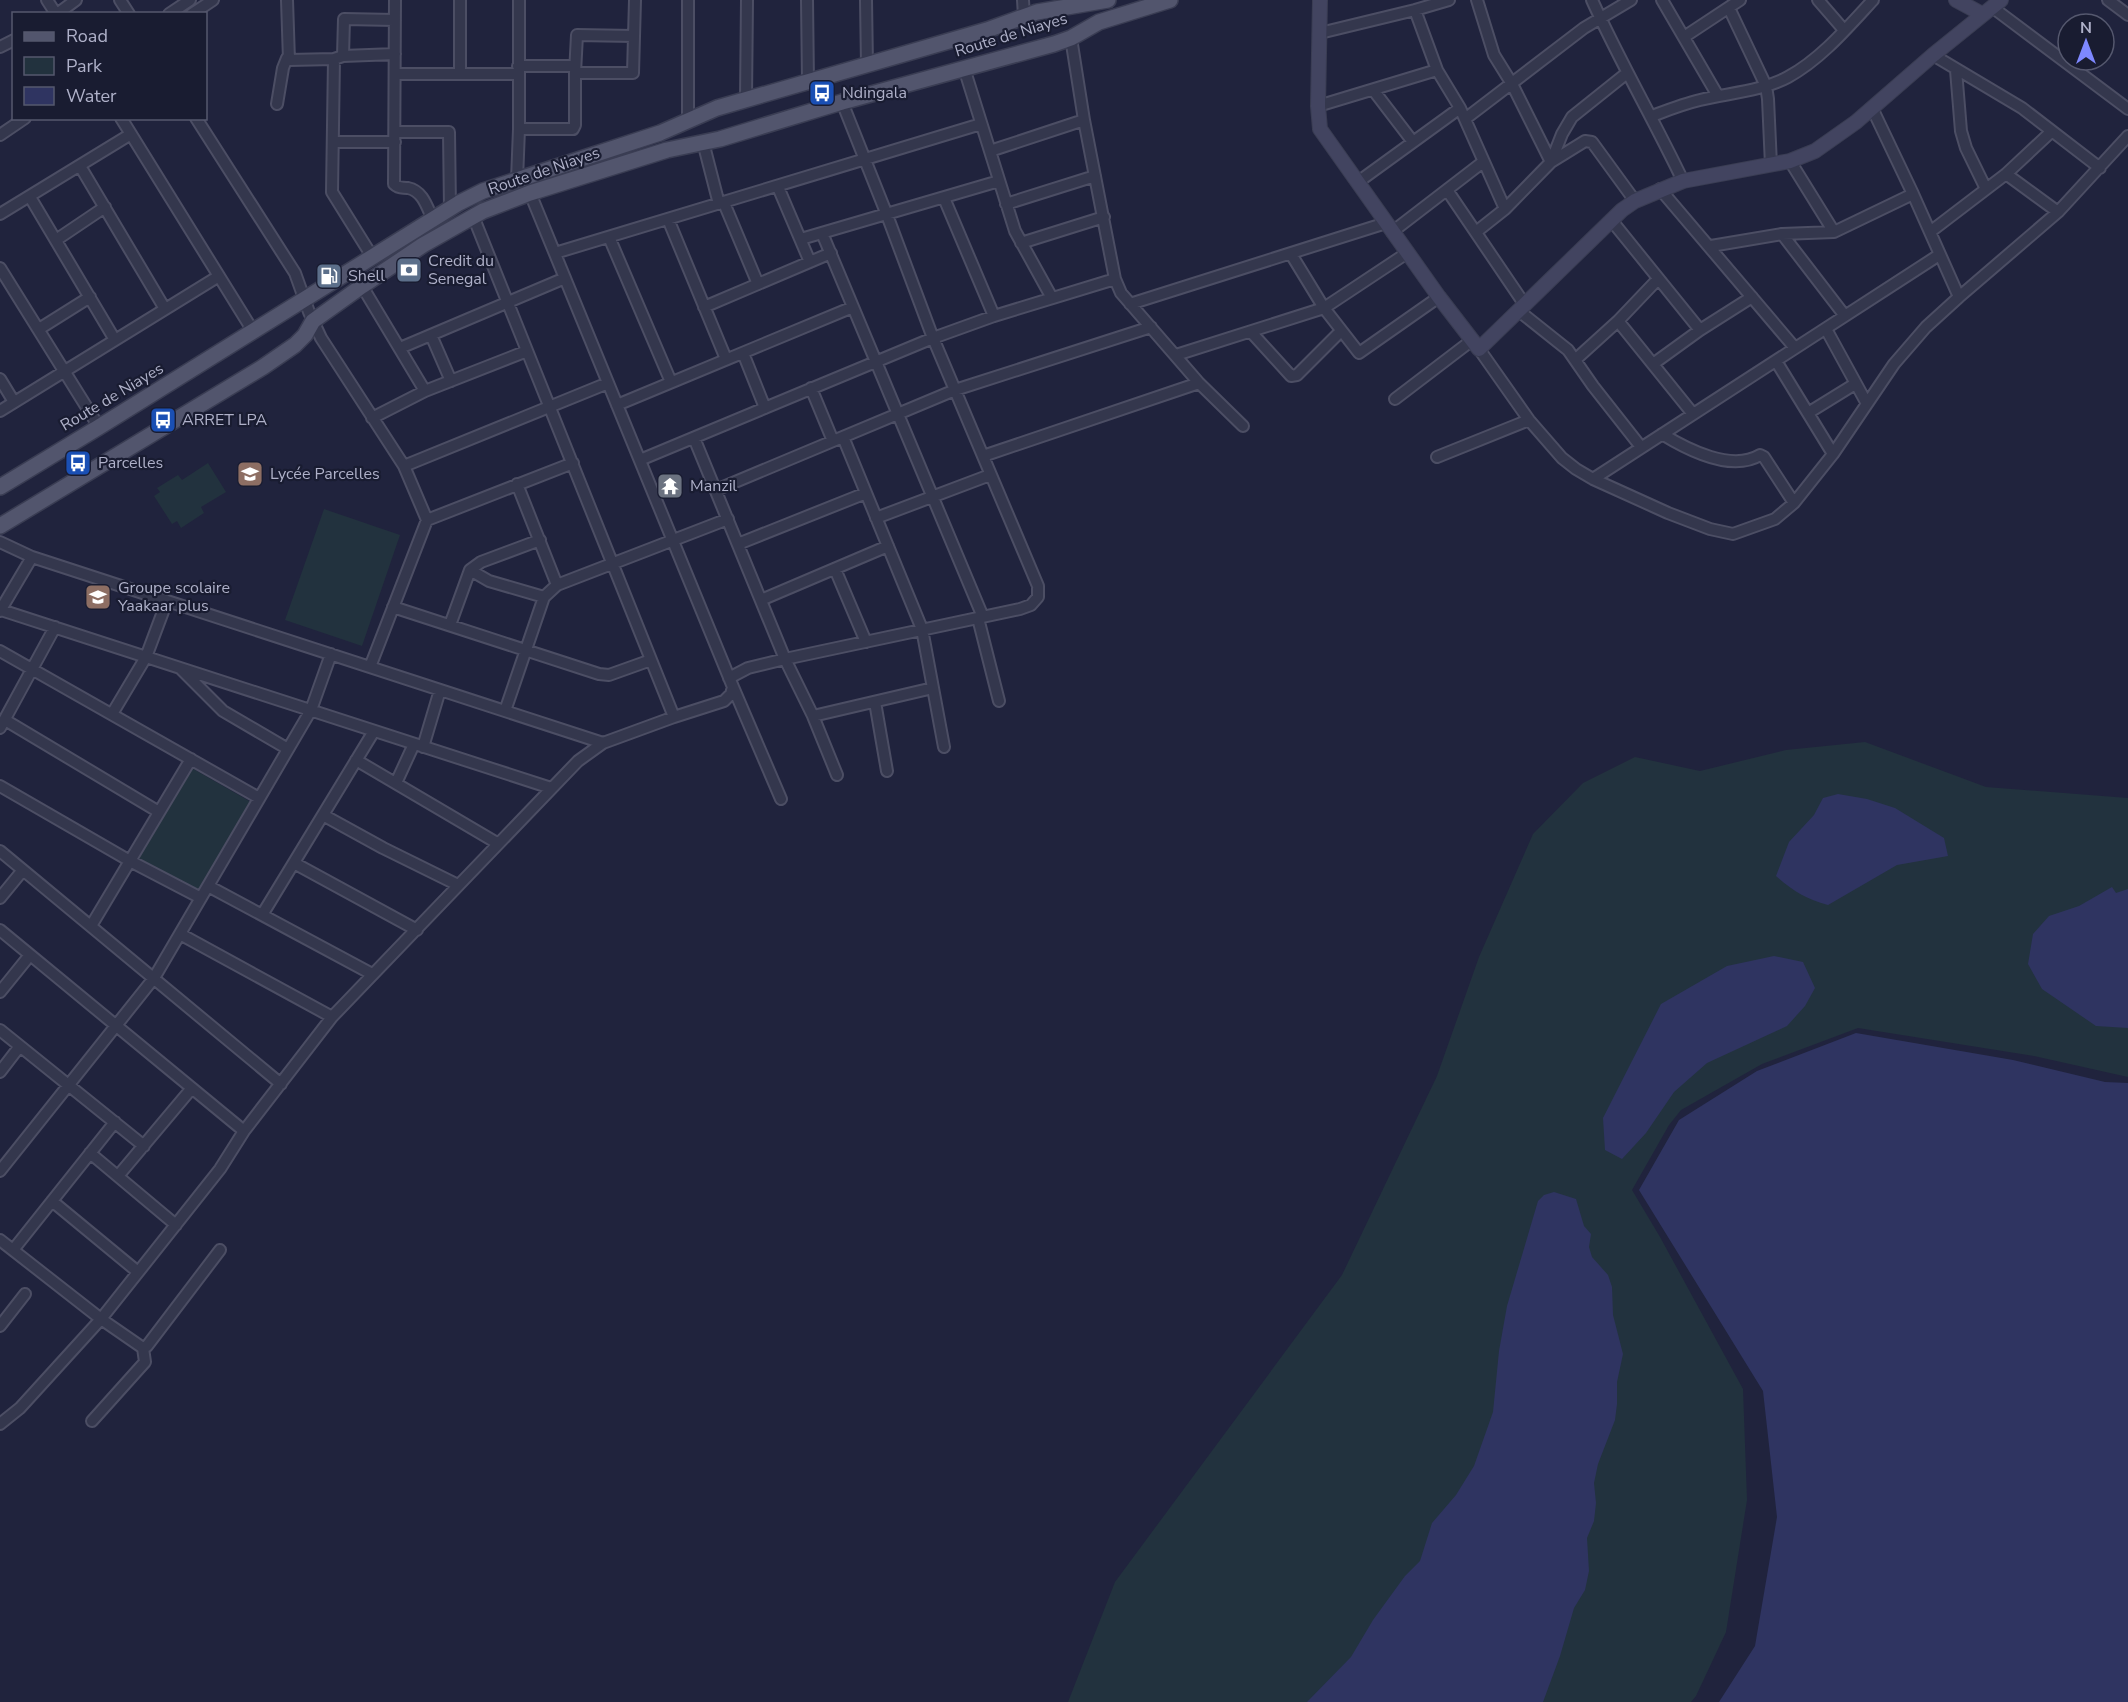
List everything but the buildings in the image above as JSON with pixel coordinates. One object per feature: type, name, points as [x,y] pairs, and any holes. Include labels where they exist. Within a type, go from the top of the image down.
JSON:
[{"type":"main road","name":"Route de Niayes","points":[[0,487],[99,428],[450,209],[483,191],[629,144],[717,108],[746,99],[987,30],[1023,16],[1083,2],[1108,0]]},
{"type":"main road","name":"Route de Niayes","points":[[0,526],[263,368],[296,345],[313,321],[423,245],[473,216],[530,193],[667,150],[720,139],[842,102],[1071,38],[1099,22],[1170,0]]},
{"type":"street","points":[[59,12],[76,0]]},
{"type":"street","points":[[172,12],[190,0]]},
{"type":"street","points":[[195,12],[213,0]]},
{"type":"street","points":[[277,104],[287,58],[287,0]]},
{"type":"street","points":[[395,0],[394,184],[399,188],[420,193],[433,220]]},
{"type":"street","points":[[460,0],[460,74]]},
{"type":"street","points":[[517,180],[519,0]]},
{"type":"street","points":[[395,74],[460,74],[518,70],[633,73],[635,0]]},
{"type":"street","points":[[688,0],[688,121]]},
{"type":"street","points":[[746,99],[747,0]]},
{"type":"street","points":[[807,0],[807,82]]},
{"type":"street","points":[[866,0],[867,65]]},
{"type":"street","points":[[1023,0],[1023,16]]},
{"type":"street","points":[[1320,0],[1318,106],[1320,129],[1529,420],[1562,458],[1593,479],[1710,530],[1733,534],[1775,519],[1794,503],[1833,454],[1866,402],[1894,364],[1926,327],[2058,213],[2128,136]]},
{"type":"street","points":[[1477,0],[1494,56],[1512,84],[1551,162]]},
{"type":"street","points":[[1592,0],[1683,181]]},
{"type":"street","points":[[1465,119],[1600,18],[1631,0]]},
{"type":"street","points":[[1662,0],[1718,96]]},
{"type":"street","points":[[1684,37],[1740,0]]},
{"type":"street","points":[[1818,0],[1844,30]]},
{"type":"street","points":[[1652,116],[1674,107],[1766,86],[1788,77],[1808,63],[1873,0]]},
{"type":"street","points":[[1956,0],[1992,7],[2128,109]]},
{"type":"street","points":[[2108,0],[2128,15]]},
{"type":"street","points":[[1320,33],[1444,1]]},
{"type":"street","points":[[1395,399],[1475,345],[1522,308],[1622,210],[1635,201],[1683,181],[1790,161],[1815,151],[1837,137],[1992,7]]},
{"type":"street","points":[[1729,8],[1766,86],[1771,165]]},
{"type":"street","points":[[1415,10],[1437,70],[1460,108],[1505,208]]},
{"type":"street","points":[[373,258],[332,192],[339,58],[344,19],[395,20]]},
{"type":"street","points":[[519,129],[573,129],[575,125],[577,35],[634,36]]},
{"type":"street","points":[[1071,38],[1084,120],[1115,279],[1121,293],[1200,383],[1243,426]]},
{"type":"street","points":[[287,58],[339,58],[395,54]]},
{"type":"street","points":[[1933,55],[2022,108],[2100,168]]},
{"type":"street","points":[[964,68],[1006,204],[1021,243],[1052,298]]},
{"type":"street","points":[[1318,106],[1374,91],[1437,70]]},
{"type":"street","points":[[1956,70],[1961,131],[1966,148],[1986,189]]},
{"type":"street","points":[[1551,162],[1562,134],[1572,117],[1627,73]]},
{"type":"street","points":[[1374,91],[1413,142]]},
{"type":"street","points":[[0,1424],[20,1408],[101,1319],[220,1169],[244,1131],[332,1017],[578,761],[603,743],[724,701],[731,694],[731,683],[748,668],[980,618],[1031,605],[1036,601],[1039,592],[933,338],[842,102]]},
{"type":"street","points":[[1358,182],[1460,108]]},
{"type":"street","points":[[1872,108],[1959,297]]},
{"type":"street","points":[[0,135],[22,120]]},
{"type":"street","points":[[122,120],[253,332]]},
{"type":"street","points":[[197,120],[296,273],[321,338],[404,466],[427,520],[415,556],[370,667]]},
{"type":"street","points":[[990,151],[1084,120]]},
{"type":"street","points":[[555,254],[866,161],[981,124]]},
{"type":"street","points":[[333,142],[449,132],[450,209]]},
{"type":"street","points":[[1930,231],[2006,174],[2051,132]]},
{"type":"street","points":[[0,214],[131,134]]},
{"type":"street","points":[[1476,231],[1505,208],[1551,162],[1589,140],[1635,201]]},
{"type":"street","points":[[703,142],[722,203],[758,284]]},
{"type":"street","points":[[1790,161],[1834,232]]},
{"type":"street","points":[[1130,304],[1291,254],[1389,227],[1447,190],[1483,162]]},
{"type":"street","points":[[80,166],[165,309]]},
{"type":"street","points":[[2006,174],[2058,213]]},
{"type":"street","points":[[1006,204],[1095,176]]},
{"type":"street","points":[[801,239],[999,181]]},
{"type":"street","points":[[778,187],[810,262]]},
{"type":"street","points":[[1660,189],[1711,246],[1795,348]]},
{"type":"street","points":[[1447,190],[1476,231],[1522,308],[1575,360],[1641,447]]},
{"type":"street","points":[[530,193],[731,683],[781,798]]},
{"type":"street","points":[[1711,246],[1782,234],[1834,232],[1913,194]]},
{"type":"street","points":[[30,197],[115,340]]},
{"type":"street","points":[[944,198],[994,316]]},
{"type":"street","points":[[56,240],[105,207]]},
{"type":"street","points":[[473,216],[674,717]]},
{"type":"street","points":[[1021,243],[1104,217]]},
{"type":"street","points":[[668,219],[726,359]]},
{"type":"street","points":[[1612,221],[1700,330]]},
{"type":"street","points":[[822,233],[933,497],[980,618],[999,701]]},
{"type":"street","points":[[1782,234],[1845,316]]},
{"type":"street","points":[[609,237],[671,382]]},
{"type":"street","points":[[1176,355],[1324,308],[1407,253]]},
{"type":"street","points":[[704,307],[831,254]]},
{"type":"street","points":[[1291,254],[1324,308],[1359,353],[1439,297]]},
{"type":"street","points":[[1593,479],[1939,255]]},
{"type":"street","points":[[0,268],[99,428]]},
{"type":"street","points":[[0,411],[219,276]]},
{"type":"street","points":[[400,348],[565,278]]},
{"type":"street","points":[[640,460],[933,338],[994,316],[1115,279]]},
{"type":"street","points":[[1575,360],[1618,321],[1658,279]]},
{"type":"street","points":[[362,286],[425,391]]},
{"type":"street","points":[[39,328],[90,297]]},
{"type":"street","points":[[1653,364],[1700,330],[1752,297]]},
{"type":"street","points":[[617,405],[853,307]]},
{"type":"street","points":[[1618,321],[1693,414]]},
{"type":"street","points":[[716,490],[955,390],[1151,327]]},
{"type":"street","points":[[1826,329],[1866,402]]},
{"type":"street","points":[[1251,332],[1291,376],[1294,376],[1341,331]]},
{"type":"street","points":[[431,335],[451,381]]},
{"type":"street","points":[[372,418],[425,391],[527,351]]},
{"type":"street","points":[[742,352],[765,408]]},
{"type":"street","points":[[1776,361],[1833,454]]},
{"type":"street","points":[[0,380],[14,402]]},
{"type":"street","points":[[404,466],[608,383]]},
{"type":"street","points":[[983,456],[1200,383]]},
{"type":"street","points":[[1808,413],[1855,384]]},
{"type":"street","points":[[811,388],[866,493],[922,629],[944,747]]},
{"type":"street","points":[[1437,457],[1529,420]]},
{"type":"street","points":[[1662,434],[1681,446],[1731,462],[1749,461],[1760,455],[1764,457],[1794,503]]},
{"type":"street","points":[[694,438],[784,659],[813,716],[837,775]]},
{"type":"street","points":[[427,520],[573,463]]},
{"type":"street","points":[[876,518],[990,475]]},
{"type":"street","points":[[518,484],[557,585]]},
{"type":"street","points":[[738,544],[866,493]]},
{"type":"street","points":[[505,711],[544,597],[557,585],[728,519]]},
{"type":"street","points":[[450,625],[470,570],[481,562],[540,540]]},
{"type":"street","points":[[0,542],[32,557],[603,743]]},
{"type":"street","points":[[760,600],[888,546]]},
{"type":"street","points":[[32,557],[0,610],[552,788]]},
{"type":"street","points":[[835,569],[866,642]]},
{"type":"street","points":[[470,570],[489,581],[544,597]]},
{"type":"street","points":[[112,714],[146,657],[167,601]]},
{"type":"street","points":[[393,607],[604,675],[651,660]]},
{"type":"street","points":[[55,627],[2,724],[159,812]]},
{"type":"street","points":[[0,651],[259,798]]},
{"type":"street","points":[[0,1171],[154,978],[311,710],[331,654]]},
{"type":"street","points":[[179,668],[223,711],[288,749]]},
{"type":"street","points":[[813,716],[933,688]]},
{"type":"street","points":[[396,783],[419,745],[440,690]]},
{"type":"street","points":[[875,702],[887,771]]},
{"type":"street","points":[[262,915],[374,731]]},
{"type":"street","points":[[91,926],[191,759]]},
{"type":"street","points":[[356,760],[497,843]]},
{"type":"street","points":[[0,786],[130,861],[201,898]]},
{"type":"street","points":[[323,815],[458,885]]},
{"type":"street","points":[[0,851],[281,1084]]},
{"type":"street","points":[[294,863],[361,902],[417,930]]},
{"type":"street","points":[[0,898],[23,870]]},
{"type":"street","points":[[208,886],[372,974]]},
{"type":"street","points":[[0,930],[244,1131]]},
{"type":"street","points":[[180,934],[332,1017]]},
{"type":"street","points":[[0,992],[30,955]]},
{"type":"street","points":[[0,1030],[144,1146]]},
{"type":"street","points":[[0,1072],[20,1046]]},
{"type":"street","points":[[118,1176],[192,1088]]},
{"type":"street","points":[[12,1250],[115,1122]]},
{"type":"street","points":[[90,1153],[176,1225]]},
{"type":"street","points":[[52,1202],[138,1272]]},
{"type":"street","points":[[0,1240],[101,1319],[143,1348],[145,1362],[92,1421]]},
{"type":"street","points":[[143,1348],[147,1346],[220,1250]]},
{"type":"street","points":[[2,1321],[25,1294]]},
{"type":"green space","points":[[208,463],[226,492],[201,507],[204,513],[181,528],[177,521],[172,524],[154,496],[160,492],[157,488],[178,475],[182,480]]},
{"type":"green space","points":[[324,509],[400,535],[362,646],[285,620]]},
{"type":"green space","points":[[1865,742],[1986,787],[2128,798],[2128,1077],[2034,1056],[1858,1028],[1762,1064],[1681,1110],[1669,1125],[1632,1190],[1743,1389],[1747,1500],[1726,1632],[1696,1696],[1691,1702],[1068,1702],[1115,1582],[1342,1275],[1437,1076],[1479,957],[1533,834],[1583,783],[1635,757],[1700,771],[1786,750]]},
{"type":"green space","points":[[190,767],[251,802],[199,893],[138,858]]},
{"type":"water","points":[[1838,794],[1867,799],[1895,808],[1944,838],[1948,856],[1897,865],[1828,905],[1800,894],[1776,876],[1789,842],[1814,815],[1823,798]]},
{"type":"water","points":[[2112,887],[2116,893],[2128,889],[2128,1028],[2096,1026],[2042,989],[2028,964],[2033,934],[2049,916],[2079,906]]},
{"type":"water","points":[[1774,956],[1803,962],[1815,988],[1805,1006],[1787,1026],[1707,1063],[1674,1092],[1646,1133],[1622,1159],[1605,1150],[1603,1118],[1661,1004],[1727,966]]},
{"type":"water","points":[[1856,1033],[2013,1060],[2105,1082],[2128,1083],[2128,1702],[1719,1702],[1755,1646],[1777,1517],[1763,1391],[1639,1190],[1679,1120],[1757,1071]]},
{"type":"water","points":[[1554,1192],[1576,1199],[1584,1226],[1591,1234],[1589,1247],[1592,1257],[1608,1275],[1612,1287],[1613,1315],[1623,1354],[1617,1382],[1615,1420],[1598,1464],[1594,1483],[1596,1503],[1594,1521],[1587,1538],[1589,1571],[1585,1590],[1574,1608],[1543,1702],[1307,1702],[1351,1657],[1373,1620],[1405,1576],[1420,1561],[1432,1523],[1456,1495],[1474,1466],[1493,1412],[1499,1351],[1507,1306],[1538,1201],[1544,1195]]},
{"type":"place","name":"Ndingala","points":[[822,93]]},
{"type":"place","name":"Credit du Senegal","points":[[409,270]]},
{"type":"place","name":"Shell","points":[[329,276]]},
{"type":"place","name":"ARRET LPA","points":[[163,420]]},
{"type":"place","name":"Parcelles","points":[[78,463]]},
{"type":"place","name":"Lycée Parcelles","points":[[250,474]]},
{"type":"place","name":"Manzil","points":[[670,486]]},
{"type":"place","name":"Groupe scolaire Yaakaar plus","points":[[98,597]]}]
